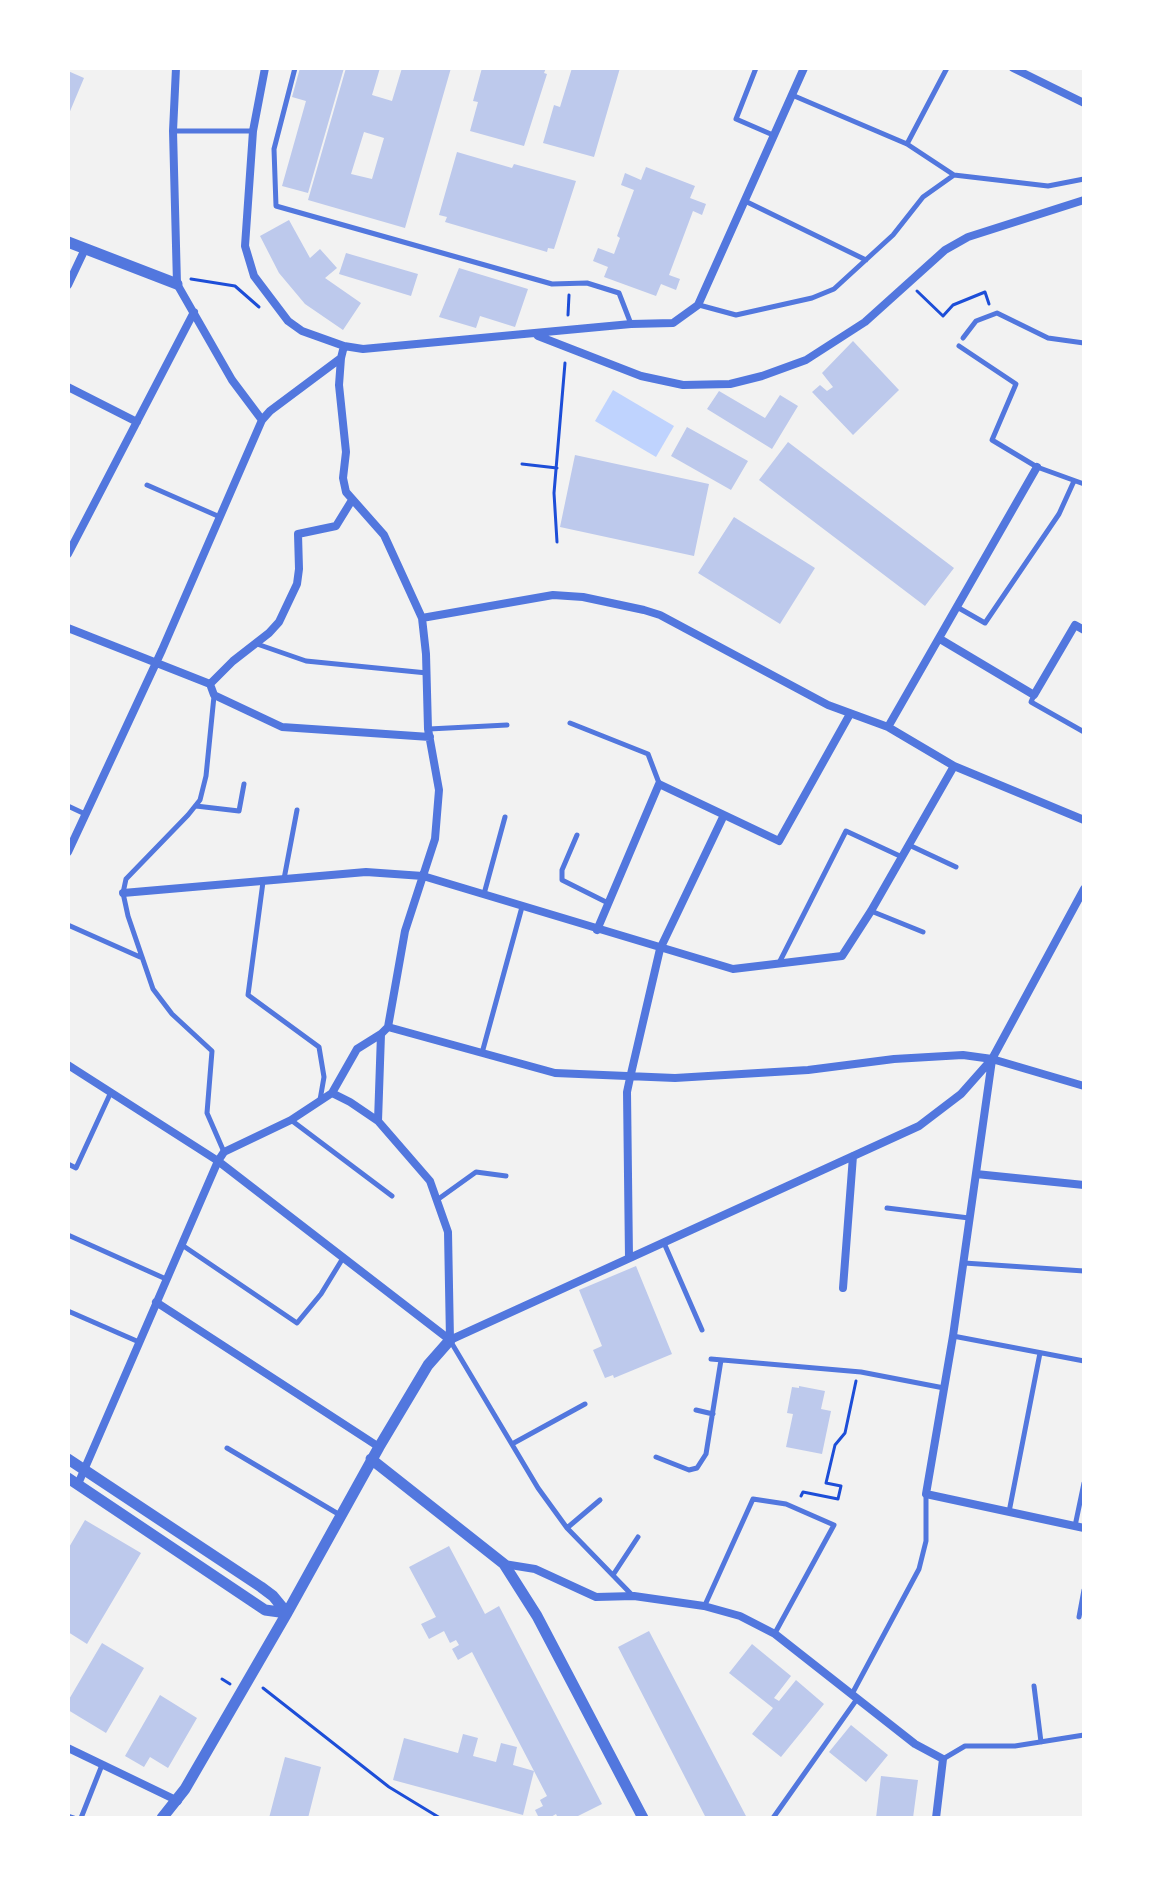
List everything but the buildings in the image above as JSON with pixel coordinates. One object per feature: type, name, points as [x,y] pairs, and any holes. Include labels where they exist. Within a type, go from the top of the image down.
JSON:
[{"type":"street","points":[[176,68],[173,131],[177,284],[232,380],[262,420]]},
{"type":"street","points":[[265,68],[253,131],[245,246],[254,276],[288,321],[302,331],[344,346],[363,349],[631,324],[673,323],[698,305],[804,68]]},
{"type":"street","points":[[1013,68],[1084,103]]},
{"type":"street","points":[[533,334],[641,376],[683,385],[730,384],[790,368],[806,360],[865,322],[945,250],[968,237],[1084,200]]},
{"type":"street","points":[[68,242],[177,284]]},
{"type":"street","points":[[68,285],[85,249]]},
{"type":"street","points":[[68,554],[194,312]]},
{"type":"street","points":[[344,346],[339,385],[346,452],[343,478],[346,492],[384,535],[422,618],[429,733],[439,790],[435,839],[405,931],[385,1031],[378,1121]]},
{"type":"street","points":[[68,852],[262,420],[341,358]]},
{"type":"street","points":[[68,387],[137,422]]},
{"type":"street","points":[[888,727],[1037,467]]},
{"type":"street","points":[[210,684],[279,622],[297,584],[298,534],[336,526],[352,500]]},
{"type":"street","points":[[422,618],[553,595],[583,597],[644,610],[660,615],[776,679],[850,714],[888,727],[954,766],[1084,820]]},
{"type":"street","points":[[940,639],[1034,695],[1075,625],[1084,630]]},
{"type":"street","points":[[68,628],[210,684],[214,695],[282,727],[429,733]]},
{"type":"street","points":[[597,930],[659,784],[779,841],[850,714]]},
{"type":"street","points":[[123,893],[366,872],[423,876],[733,969],[842,956],[954,766]]},
{"type":"street","points":[[629,1258],[627,1092],[630,1078],[660,949],[724,815]]},
{"type":"street","points":[[162,1818],[178,1801],[287,1613],[371,1459],[428,1365],[450,1340],[919,1126],[961,1094],[992,1059],[1084,889]]},
{"type":"street","points":[[287,1613],[265,1610],[73,1481],[85,1470],[218,1161],[224,1152],[291,1120],[332,1093],[357,1049],[385,1031],[555,1073],[630,1078],[808,1070],[894,1059],[963,1055],[992,1059],[1084,1086]]},
{"type":"street","points":[[992,1059],[953,1336],[926,1494],[1079,1527]]},
{"type":"street","points":[[68,1065],[218,1161],[450,1340]]},
{"type":"street","points":[[332,1093],[378,1121],[416,1169],[430,1181],[448,1232],[450,1340]]},
{"type":"street","points":[[843,1288],[853,1156]]},
{"type":"street","points":[[976,1174],[1084,1185]]},
{"type":"street","points":[[156,1302],[379,1447]]},
{"type":"street","points":[[68,1459],[261,1587],[287,1613]]},
{"type":"street","points":[[371,1459],[504,1564],[537,1616],[643,1818]]},
{"type":"street","points":[[504,1564],[535,1569],[596,1597],[634,1596],[704,1606],[740,1616],[775,1634],[915,1744],[943,1759],[936,1818]]},
{"type":"street","points":[[68,1748],[178,1801]]},
{"type":"lane","points":[[295,68],[274,149],[276,206],[552,284],[587,283],[619,293],[631,324]]},
{"type":"lane","points":[[756,68],[736,119],[773,135]]},
{"type":"lane","points":[[907,144],[947,68]]},
{"type":"lane","points":[[791,95],[907,144],[954,175],[1048,186],[1084,179]]},
{"type":"lane","points":[[173,131],[253,131]]},
{"type":"lane","points":[[698,305],[736,315],[812,298],[834,289],[893,235],[923,197],[954,175]]},
{"type":"lane","points":[[744,200],[866,260]]},
{"type":"lane","points":[[963,338],[976,321],[997,313],[1048,338],[1084,343]]},
{"type":"lane","points":[[959,346],[1016,384],[992,440],[1037,467],[1084,483]]},
{"type":"lane","points":[[957,607],[985,623],[1059,514],[1074,481]]},
{"type":"lane","points":[[147,485],[220,517]]},
{"type":"lane","points":[[257,644],[306,661],[427,673]]},
{"type":"lane","points":[[214,695],[206,776],[195,806],[126,879],[123,893],[153,989],[172,1014],[212,1051],[207,1113],[224,1152]]},
{"type":"lane","points":[[1034,695],[1031,702],[1084,732]]},
{"type":"lane","points":[[570,723],[648,754],[659,784]]},
{"type":"lane","points":[[429,733],[507,725]]},
{"type":"lane","points":[[195,806],[239,811],[244,784]]},
{"type":"lane","points":[[68,806],[85,814]]},
{"type":"lane","points":[[284,880],[297,810]]},
{"type":"lane","points":[[484,895],[505,817]]},
{"type":"lane","points":[[778,964],[846,831],[902,858]]},
{"type":"lane","points":[[577,835],[562,870],[562,880],[609,904]]},
{"type":"lane","points":[[909,845],[956,867]]},
{"type":"lane","points":[[263,882],[248,995],[319,1047],[324,1077],[320,1101]]},
{"type":"lane","points":[[482,1053],[522,907]]},
{"type":"lane","points":[[871,911],[923,932]]},
{"type":"lane","points":[[68,925],[141,958]]},
{"type":"lane","points":[[68,1164],[76,1168],[111,1092]]},
{"type":"lane","points":[[291,1120],[392,1196]]},
{"type":"lane","points":[[437,1201],[476,1172],[506,1176]]},
{"type":"lane","points":[[887,1208],[969,1218]]},
{"type":"lane","points":[[68,1235],[166,1279]]},
{"type":"lane","points":[[664,1242],[702,1330]]},
{"type":"lane","points":[[181,1244],[297,1323],[321,1294],[344,1257]]},
{"type":"lane","points":[[963,1263],[1084,1271]]},
{"type":"lane","points":[[68,1311],[140,1343]]},
{"type":"lane","points":[[953,1336],[1084,1361]]},
{"type":"lane","points":[[450,1340],[538,1488],[567,1528],[634,1596]]},
{"type":"lane","points":[[1009,1512],[1040,1353]]},
{"type":"lane","points":[[711,1359],[861,1372],[944,1388]]},
{"type":"lane","points":[[656,1457],[689,1470],[697,1468],[706,1454],[721,1360]]},
{"type":"lane","points":[[512,1444],[585,1404]]},
{"type":"lane","points":[[696,1410],[713,1414]]},
{"type":"lane","points":[[227,1448],[340,1515]]},
{"type":"lane","points":[[1079,1527],[1084,1483]]},
{"type":"lane","points":[[773,1818],[854,1697],[919,1569],[926,1541],[926,1494]]},
{"type":"lane","points":[[704,1606],[753,1499],[786,1504],[834,1525],[775,1634]]},
{"type":"lane","points":[[567,1528],[600,1500]]},
{"type":"lane","points":[[613,1575],[638,1537]]},
{"type":"lane","points":[[1079,1617],[1084,1590]]},
{"type":"lane","points":[[1034,1686],[1041,1742]]},
{"type":"lane","points":[[943,1759],[965,1746],[1015,1746],[1084,1735]]},
{"type":"lane","points":[[81,1818],[103,1764]]},
{"type":"lane","points":[[68,1816],[74,1818]]},
{"type":"path","points":[[177,284],[188,278],[235,286],[258,306],[288,321]]},
{"type":"path","points":[[908,283],[943,316],[953,305],[985,292],[988,301]]},
{"type":"path","points":[[567,325],[569,295]]},
{"type":"path","points":[[557,542],[554,518],[566,354]]},
{"type":"path","points":[[522,464],[557,468]]},
{"type":"path","points":[[798,1503],[803,1492],[838,1499],[841,1486],[826,1483],[835,1445],[845,1433],[857,1376]]},
{"type":"path","points":[[249,1677],[389,1787],[440,1818]]},
{"type":"path","points":[[222,1679],[230,1684]]},
{"type":"water","points":[[613,390],[674,426],[656,457],[595,421]]}]
